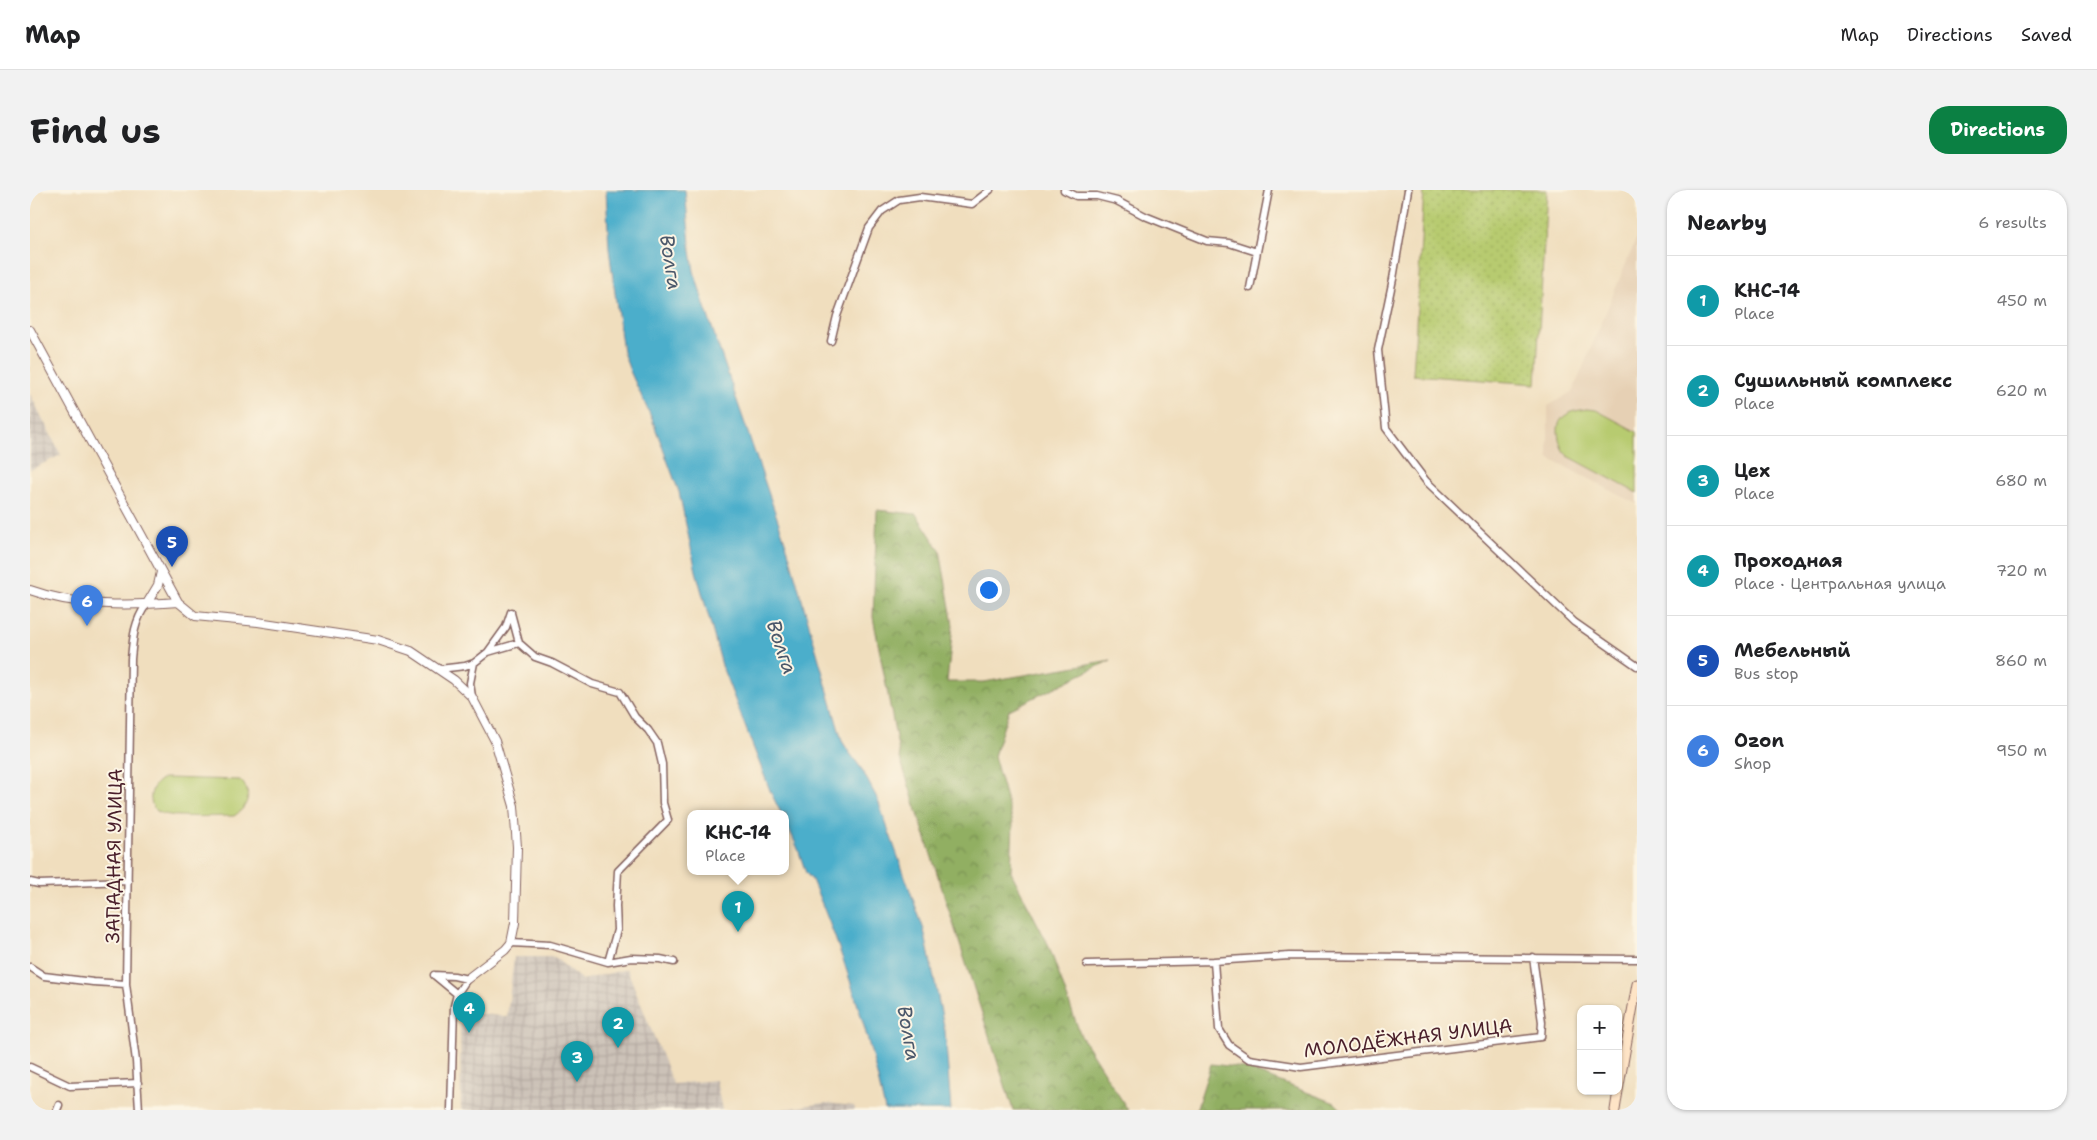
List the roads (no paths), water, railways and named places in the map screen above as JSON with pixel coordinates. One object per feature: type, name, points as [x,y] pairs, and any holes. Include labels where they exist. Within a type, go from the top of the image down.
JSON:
[{"type":"main road","points":[[1622,1068],[1637,984]]},
{"type":"main road","points":[[1615,1110],[1617,1095]]},
{"type":"street","points":[[831,341],[840,308],[869,228],[882,211],[899,200],[920,197],[972,204],[990,190]]},
{"type":"street","points":[[1064,190],[1076,196],[1097,196],[1117,200],[1146,216],[1208,241],[1229,243],[1257,252]]},
{"type":"street","points":[[1250,288],[1269,190]]},
{"type":"street","points":[[1408,190],[1378,350],[1386,428],[1426,480],[1567,615],[1637,666]]},
{"type":"street","points":[[30,330],[178,602],[195,616],[258,622],[378,640],[411,651],[439,669],[472,697]]},
{"type":"street","points":[[146,605],[158,585],[161,572]]},
{"type":"street","points":[[30,590],[44,595],[130,606],[178,602]]},
{"type":"street","name":"ЗАПАДНАЯ УЛИЦА","points":[[139,1110],[138,1083],[126,984],[131,659],[135,626],[139,615],[146,605]]},
{"type":"street","points":[[439,669],[474,663],[488,652],[506,627],[511,612],[519,643],[535,657],[552,663],[592,684],[620,692],[635,717],[648,730],[657,743],[662,764],[663,803],[668,820],[618,871],[617,930],[608,962]]},
{"type":"street","points":[[488,652],[519,643]]},
{"type":"street","points":[[452,1110],[452,1025],[457,994],[467,978],[505,950],[511,943],[515,922],[517,847],[514,806],[496,741],[472,697],[470,684],[474,663]]},
{"type":"street","points":[[30,882],[40,884],[128,881]]},
{"type":"street","points":[[511,943],[550,945],[608,962],[631,958],[660,959],[674,962]]},
{"type":"street","points":[[1087,964],[1214,961],[1288,956],[1637,959]]},
{"type":"street","name":"МОЛОДЁЖНАЯ УЛИЦА","points":[[1214,961],[1219,1029],[1229,1045],[1249,1060],[1301,1067],[1541,1037],[1542,1022],[1534,957]]},
{"type":"street","points":[[30,967],[44,976],[126,984]]},
{"type":"street","points":[[457,994],[434,975],[467,978]]},
{"type":"street","points":[[30,1068],[70,1086],[138,1083]]},
{"type":"water","name":"Волга","points":[[606,190],[685,190],[694,271],[787,547],[842,741],[861,768],[877,798],[924,930],[945,1031],[951,1110],[885,1110],[871,1051],[845,964],[824,908],[812,880],[806,873],[789,829],[789,810],[780,810],[771,793],[723,669],[696,571],[679,492],[652,419],[623,352],[609,249]]},
{"type":"place","name":"Мебельный","points":[[172,567]]},
{"type":"place","name":"Ozon","points":[[87,626]]},
{"type":"place","name":"КНС-14","points":[[738,932]]},
{"type":"place","name":"Проходная","points":[[469,1033]]},
{"type":"place","name":"Сушильный комплекс","points":[[618,1048]]},
{"type":"place","name":"Цех","points":[[577,1082]]}]
